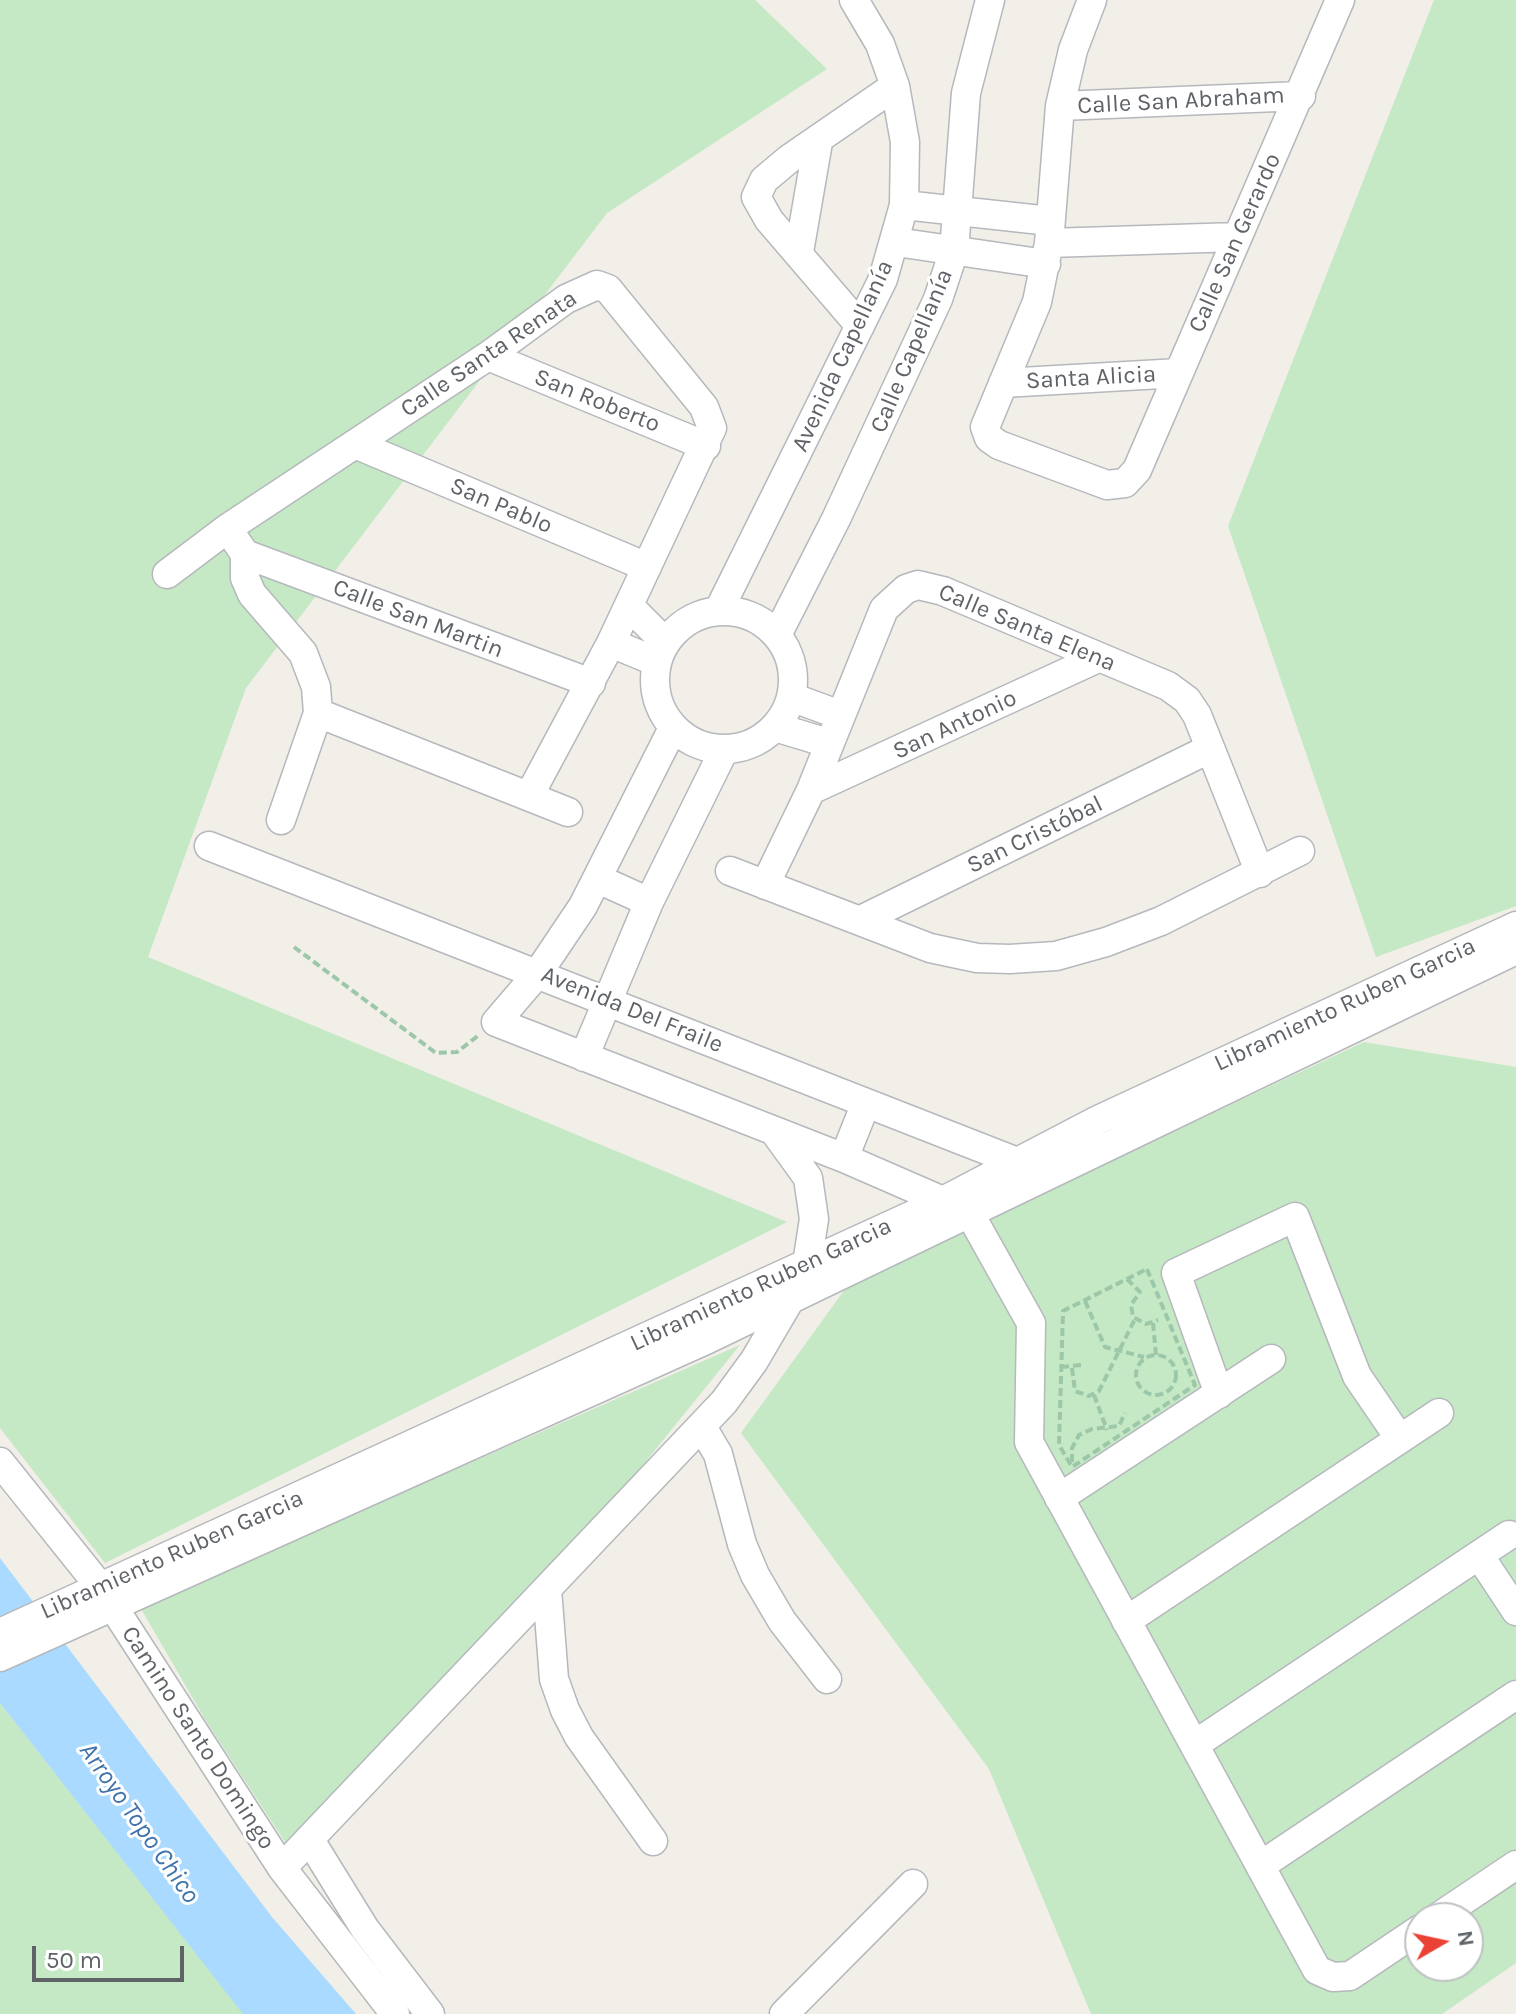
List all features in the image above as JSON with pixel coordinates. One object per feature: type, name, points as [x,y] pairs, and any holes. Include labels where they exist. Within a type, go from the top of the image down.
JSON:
[{"type":"street","name":"Avenida Capellanía","points":[[719,610],[860,326],[896,242],[904,205],[905,142],[895,86],[880,44],[854,0]]},
{"type":"street","name":"Calle Capellanía","points":[[777,635],[918,344],[954,251],[960,209],[966,93],[990,0]]},
{"type":"street","points":[[1003,383],[1037,302],[1048,243],[1060,106],[1073,50],[1092,0]]},
{"type":"street","name":"Calle San Gerardo","points":[[1003,383],[987,419],[986,434],[999,445],[1107,485],[1125,483],[1137,470],[1340,0]]},
{"type":"street","points":[[860,326],[769,220],[756,197],[764,180],[789,159],[818,142],[895,86]]},
{"type":"street","name":"Calle San Abraham","points":[[1060,106],[1301,96]]},
{"type":"street","points":[[799,252],[818,142]]},
{"type":"street","points":[[904,205],[960,209],[1048,243]]},
{"type":"street","points":[[896,242],[954,251],[1048,243],[1237,237]]},
{"type":"street","name":"Calle Santa Renata","points":[[167,574],[228,528],[488,356],[566,299],[597,285],[608,289],[704,407],[712,428],[611,643],[529,796]]},
{"type":"street","name":"San Roberto","points":[[488,356],[706,446]]},
{"type":"street","name":"Santa Alicia","points":[[1003,383],[1179,373]]},
{"type":"street","name":"San Pablo","points":[[355,444],[647,567]]},
{"type":"street","points":[[228,528],[245,554],[245,578],[252,594],[303,653],[309,667],[318,713],[281,820]]},
{"type":"street","name":"Calle San Martin","points":[[245,554],[591,683]]},
{"type":"street","name":"Calle Santa Elena","points":[[765,885],[811,790],[884,609],[906,589],[918,585],[943,591],[1168,686],[1187,700],[1197,715],[1260,873]]},
{"type":"street","points":[[629,606],[661,652]]},
{"type":"street","points":[[719,610],[751,617],[777,635],[788,654],[793,675],[791,697],[775,727],[743,747],[724,750],[688,740],[673,728],[660,708],[654,686],[661,652],[689,620],[719,610]]},
{"type":"street","points":[[611,643],[661,652]]},
{"type":"street","name":"San Antonio","points":[[811,790],[1098,658]]},
{"type":"street","points":[[791,697],[840,715]]},
{"type":"street","points":[[318,713],[568,812]]},
{"type":"street","points":[[775,727],[828,743]]},
{"type":"street","points":[[673,728],[598,879],[538,973],[496,1022],[844,1158],[970,1214],[1031,1323],[1029,1442],[1317,1970],[1333,1977],[1350,1976],[1404,1940]]},
{"type":"street","name":"San Cristóbal","points":[[861,920],[1209,749]]},
{"type":"street","points":[[584,1057],[649,902],[724,750]]},
{"type":"street","name":"Avenida Del Fraile","points":[[209,846],[1053,1176]]},
{"type":"street","points":[[730,871],[930,948],[977,958],[1056,956],[1161,921],[1300,851]]},
{"type":"street","points":[[598,879],[649,902]]},
{"type":"street","name":"Libramiento Ruben Garcia","points":[[0,1657],[75,1612],[101,1589],[943,1201],[1098,1120],[1516,926]]},
{"type":"street","name":"Libramiento Ruben Garcia","points":[[101,1589],[192,1568],[695,1345],[1053,1176],[1516,950]]},
{"type":"street","points":[[844,1158],[866,1103]]},
{"type":"street","points":[[774,1131],[808,1178],[814,1219],[807,1264]]},
{"type":"street","points":[[1219,1394],[1176,1273],[1295,1217],[1357,1376],[1400,1439]]},
{"type":"street","points":[[282,1868],[702,1427],[754,1361],[791,1298]]},
{"type":"street","points":[[1059,1498],[1271,1359]]},
{"type":"street","points":[[1126,1621],[1439,1413]]},
{"type":"street","points":[[702,1427],[718,1454],[742,1544],[755,1575],[782,1621],[827,1679]]},
{"type":"street","name":"Camino Santo Domingo","points":[[0,1462],[101,1589],[282,1868],[395,2014]]},
{"type":"street","points":[[1194,1745],[1509,1535]]},
{"type":"street","points":[[1479,1555],[1516,1611]]},
{"type":"street","points":[[547,1589],[554,1679],[565,1710],[579,1737],[653,1841]]},
{"type":"street","name":"Libramiento Ruben Garcia","points":[[0,1633],[75,1612]]},
{"type":"street","points":[[1260,1866],[1516,1695]]},
{"type":"street","points":[[310,1840],[365,1929],[430,2014]]},
{"type":"street","points":[[1461,1902],[1516,1865]]},
{"type":"street","points":[[784,2014],[913,1884]]},
{"type":"path","points":[[294,947],[436,1053],[457,1052],[496,1022]]},
{"type":"path","points":[[1147,1269],[1195,1385],[1072,1467],[1059,1445],[1063,1311],[1147,1269]]},
{"type":"path","points":[[1094,1395],[1135,1319],[1131,1305],[1140,1292],[1127,1279]]},
{"type":"path","points":[[1084,1300],[1105,1347],[1118,1353],[1147,1358],[1156,1355],[1168,1359],[1176,1369],[1175,1382],[1160,1395],[1148,1393],[1138,1383],[1137,1371],[1147,1358]]},
{"type":"path","points":[[1135,1319],[1155,1321],[1156,1355]]},
{"type":"path","points":[[1061,1367],[1082,1365]]},
{"type":"path","points":[[1072,1368],[1075,1391],[1081,1396],[1094,1395]]},
{"type":"path","points":[[1094,1395],[1107,1430]]},
{"type":"path","points":[[1072,1467],[1072,1448],[1079,1435],[1092,1429],[1107,1430],[1119,1426],[1125,1413]]},
{"type":"green space","points":[[0,0],[755,0],[827,69],[607,213],[246,688],[148,957],[787,1222],[105,1563],[0,1428]]},
{"type":"green space","points":[[1434,0],[1516,0],[1516,906],[1376,957],[1228,526]]},
{"type":"green space","points":[[1364,1042],[1516,1067],[1516,1963],[1442,2014],[1091,2014],[989,1769],[741,1433],[848,1285]]},
{"type":"green space","points":[[740,1345],[579,1544],[287,1845],[206,1721],[140,1607]]},
{"type":"green space","points":[[0,1703],[244,2014],[0,2014]]},
{"type":"water","name":"Arroyo Topo Chico","points":[[0,1558],[272,1917],[356,2014],[243,2014],[0,1703]]}]
